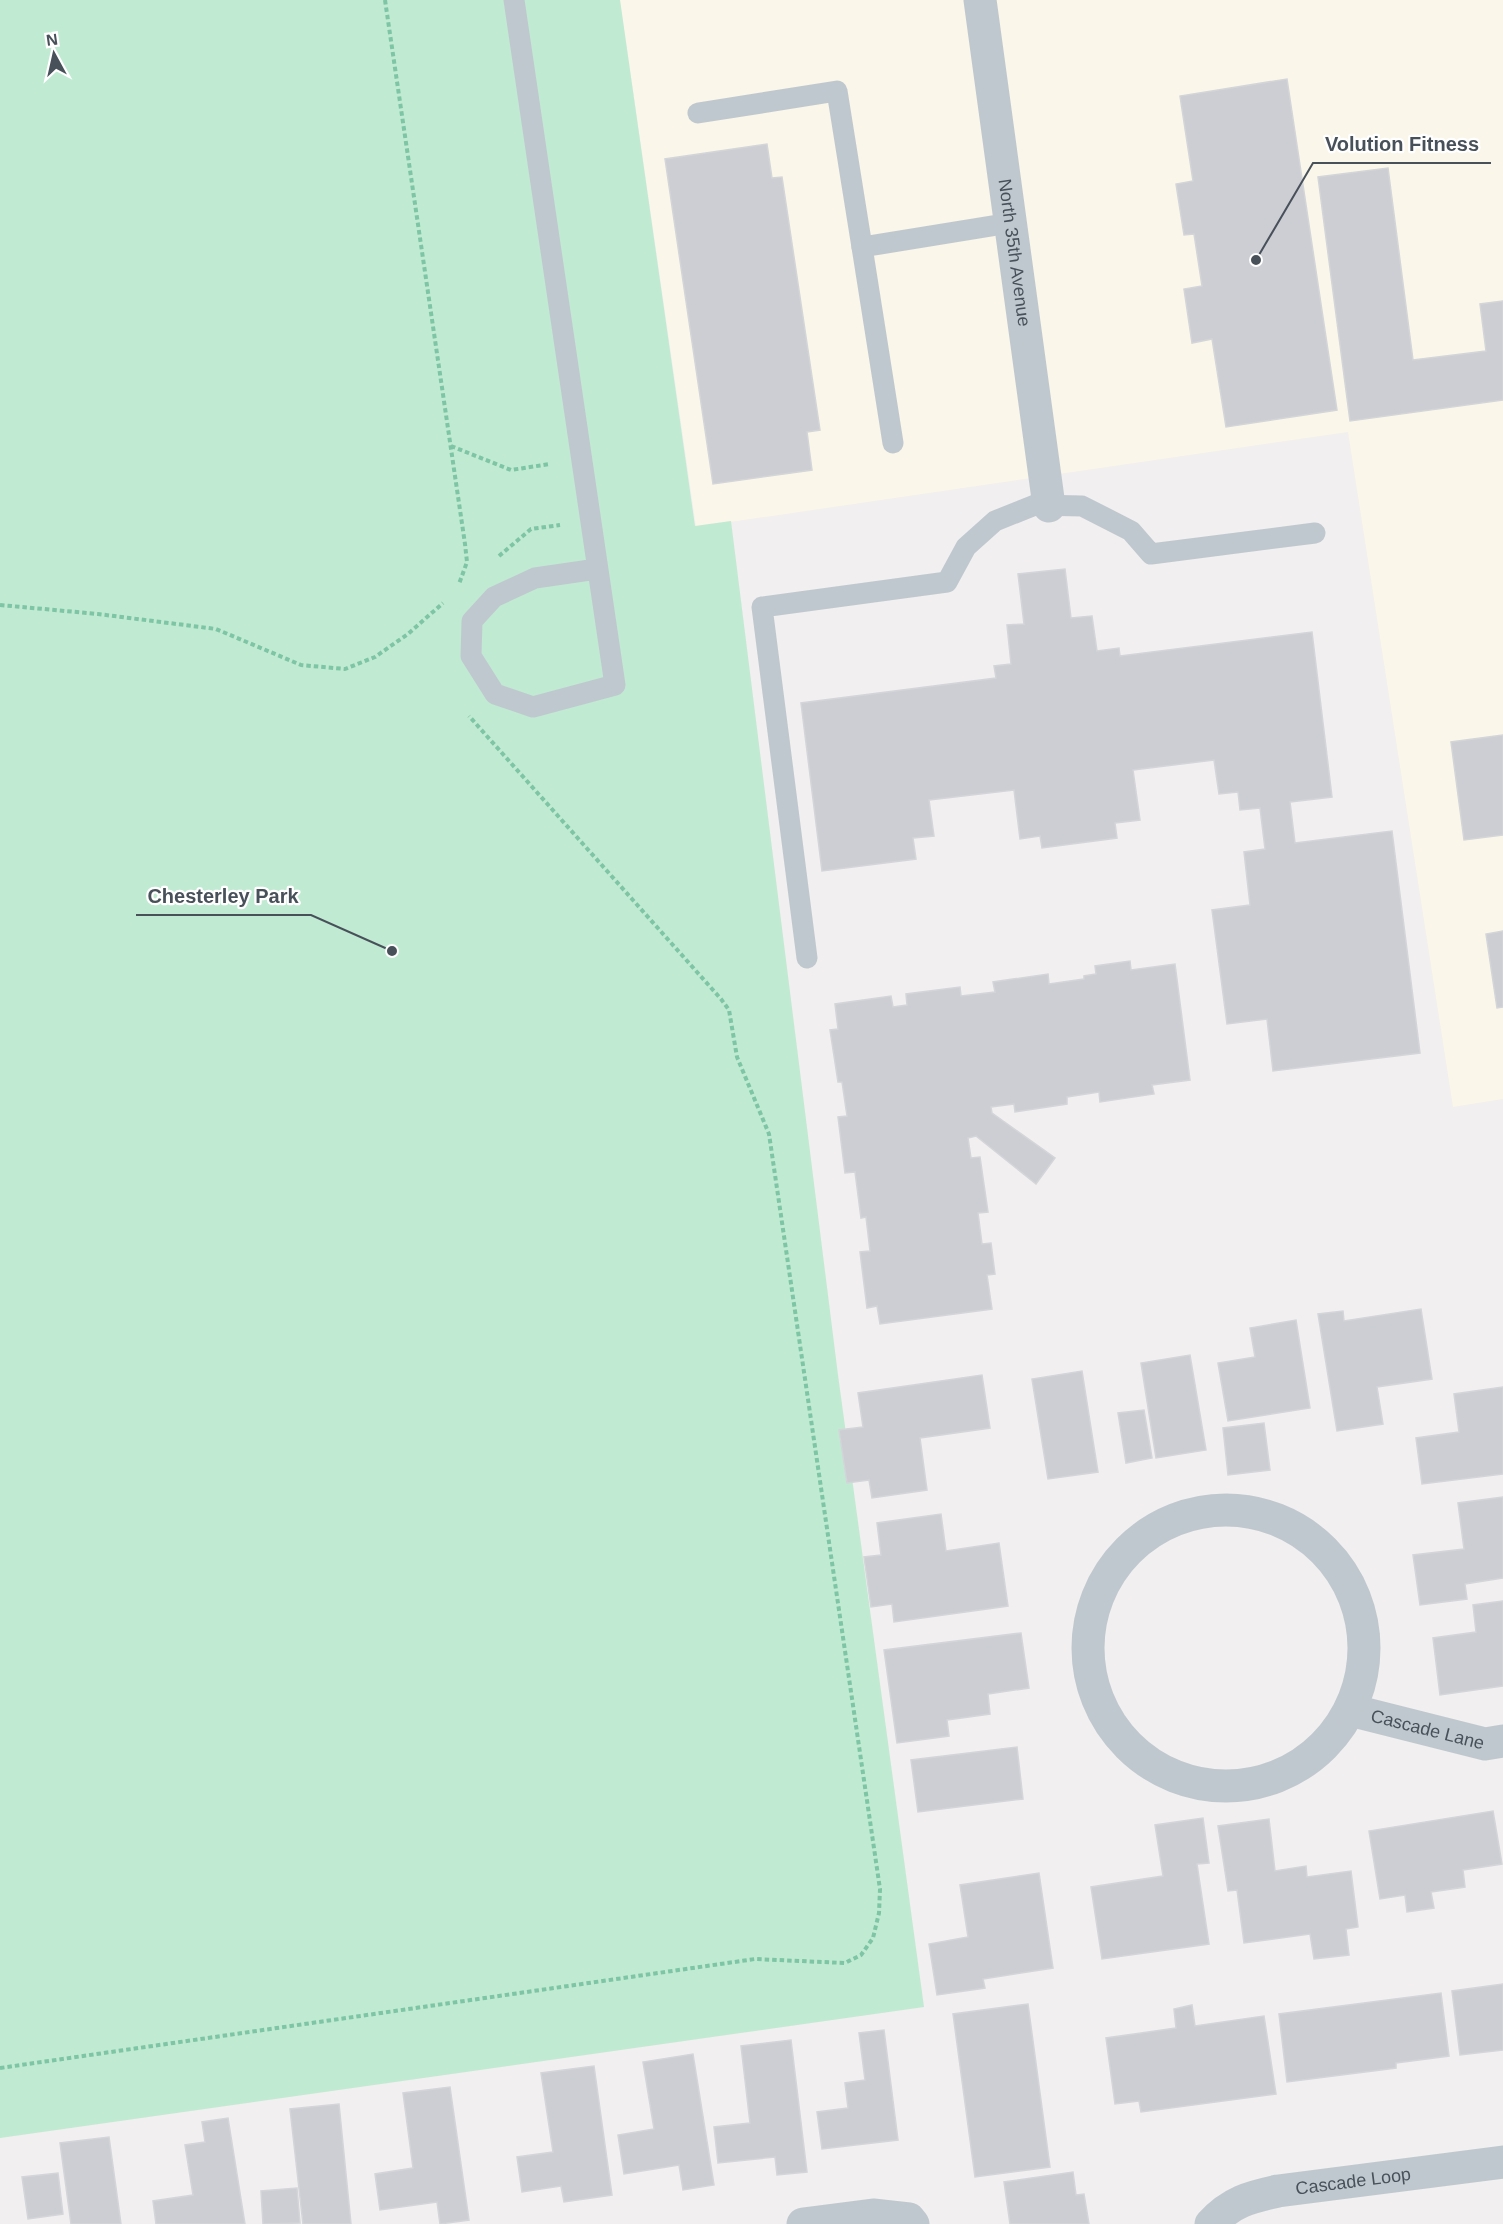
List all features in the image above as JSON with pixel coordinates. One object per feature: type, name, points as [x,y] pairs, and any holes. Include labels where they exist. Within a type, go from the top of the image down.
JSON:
[{"type":"street","name":"North 35th Avenue","points":[[980,0],[1049,506]]},
{"type":"street","name":"Cascade Lane","points":[[1232,1509],[1277,1519],[1316,1542],[1346,1578],[1362,1620],[1364,1667],[1350,1710],[1323,1747],[1286,1773],[1242,1786],[1196,1784],[1154,1767],[1119,1737],[1096,1698],[1091,1676],[1087,1653],[1092,1608],[1113,1568],[1145,1535],[1186,1515],[1232,1509]]},
{"type":"street","name":"Cascade Lane","points":[[1350,1710],[1485,1744],[1503,1741]]},
{"type":"street","name":"Cascade Loop","points":[[1211,2224],[1219,2216],[1247,2198],[1268,2193],[1503,2162]]},
{"type":"street","points":[[803,2224],[873,2215],[909,2219],[913,2224]]},
{"type":"lane","points":[[514,0],[615,685],[533,707],[495,694],[471,656],[472,621],[494,597],[535,578],[597,569]]},
{"type":"lane","points":[[698,114],[837,91],[893,443]]},
{"type":"lane","points":[[862,247],[1010,223]]},
{"type":"lane","points":[[807,958],[762,607],[947,582],[966,547],[995,521],[1035,505],[1082,506],[1131,531],[1151,554],[1315,533]]},
{"type":"path","points":[[385,0],[451,446],[466,562],[458,589],[462,585]]},
{"type":"path","points":[[451,446],[511,470],[581,459]]},
{"type":"path","points":[[499,557],[531,529],[590,521]]},
{"type":"path","points":[[0,605],[216,628],[301,665],[345,669],[375,657],[408,634],[450,596]]},
{"type":"path","points":[[0,2068],[755,1959],[845,1963],[861,1955],[873,1938],[879,1914],[880,1889],[769,1134],[737,1057],[729,1010],[722,999],[470,719],[466,710]]},
{"type":"shaded area","points":[[620,0],[1503,0],[1503,1099],[1453,1107],[1348,432],[696,527]]},
{"type":"green space","points":[[0,0],[620,0],[695,526],[731,521],[838,1375],[924,2007],[0,2138]]},
{"type":"building","points":[[1287,79],[1337,410],[1226,427],[1212,339],[1192,343],[1184,289],[1202,286],[1194,234],[1184,235],[1176,184],[1193,181],[1180,96]]},
{"type":"building","points":[[767,144],[772,178],[782,177],[820,430],[807,432],[812,470],[713,484],[665,159]]},
{"type":"building","points":[[1388,168],[1413,360],[1486,351],[1480,304],[1503,301],[1503,400],[1350,421],[1318,177]]},
{"type":"building","points":[[1065,569],[1071,618],[1092,616],[1097,651],[1119,648],[1120,656],[1312,632],[1332,797],[1290,802],[1295,843],[1392,831],[1420,1053],[1273,1071],[1267,1019],[1227,1024],[1212,910],[1250,905],[1244,852],[1265,849],[1260,808],[1240,810],[1238,792],[1219,794],[1214,760],[1133,770],[1140,820],[1115,823],[1117,838],[1042,848],[1040,836],[1020,839],[1014,790],[929,800],[934,836],[913,838],[916,859],[822,871],[801,703],[996,678],[994,666],[1011,664],[1007,625],[1024,624],[1018,574]]},
{"type":"building","points":[[1503,735],[1503,835],[1464,840],[1451,742]]},
{"type":"building","points":[[1503,931],[1503,1007],[1497,1008],[1486,934]]},
{"type":"building","points":[[1130,961],[1131,970],[1175,964],[1190,1080],[1152,1085],[1154,1094],[1100,1102],[1099,1092],[1067,1097],[1067,1104],[1015,1112],[1014,1104],[991,1107],[992,1113],[1055,1158],[1036,1184],[976,1136],[968,1138],[971,1158],[980,1157],[988,1212],[978,1213],[982,1244],[991,1243],[995,1274],[987,1275],[992,1309],[880,1324],[877,1306],[867,1308],[860,1252],[870,1251],[866,1217],[861,1218],[855,1172],[845,1173],[838,1117],[847,1116],[842,1082],[838,1082],[830,1030],[838,1029],[835,1004],[891,996],[893,1007],[907,1005],[906,994],[960,987],[961,996],[995,992],[993,982],[1048,974],[1049,984],[1084,979],[1084,976],[1096,974],[1095,966]]},
{"type":"building","points":[[1421,1309],[1432,1379],[1377,1387],[1383,1424],[1337,1431],[1318,1314],[1343,1311],[1344,1321]]},
{"type":"building","points":[[1296,1320],[1310,1408],[1228,1421],[1218,1363],[1255,1357],[1250,1328]]},
{"type":"building","points":[[1190,1355],[1206,1450],[1156,1458],[1141,1363]]},
{"type":"building","points":[[1082,1371],[1098,1472],[1048,1479],[1032,1379]]},
{"type":"building","points":[[982,1375],[990,1428],[920,1438],[927,1490],[872,1498],[869,1480],[847,1483],[839,1430],[863,1427],[858,1393]]},
{"type":"building","points":[[1503,1387],[1503,1474],[1422,1484],[1416,1438],[1459,1432],[1454,1394]]},
{"type":"building","points":[[1144,1410],[1152,1458],[1126,1463],[1118,1413]]},
{"type":"building","points":[[1264,1423],[1270,1470],[1228,1475],[1223,1428]]},
{"type":"building","points":[[1503,1497],[1503,1578],[1465,1584],[1467,1599],[1420,1605],[1413,1555],[1464,1549],[1458,1503]]},
{"type":"building","points":[[941,1514],[946,1551],[999,1543],[1008,1606],[894,1622],[892,1604],[871,1607],[864,1557],[881,1555],[877,1523]]},
{"type":"building","points":[[1503,1601],[1503,1686],[1440,1695],[1433,1638],[1476,1632],[1473,1605]]},
{"type":"building","points":[[1021,1633],[1029,1688],[988,1694],[990,1714],[947,1720],[949,1736],[897,1743],[884,1650]]},
{"type":"building","points":[[1017,1747],[1023,1799],[918,1812],[911,1760]]},
{"type":"building","points":[[1493,1811],[1502,1864],[1463,1870],[1465,1887],[1431,1892],[1434,1908],[1407,1912],[1405,1895],[1380,1899],[1369,1831]]},
{"type":"building","points":[[1203,1818],[1209,1863],[1197,1864],[1209,1944],[1102,1959],[1091,1887],[1163,1876],[1155,1825]]},
{"type":"building","points":[[1269,1819],[1275,1871],[1306,1866],[1307,1877],[1351,1871],[1358,1927],[1346,1929],[1349,1955],[1314,1959],[1310,1934],[1244,1943],[1237,1890],[1228,1891],[1218,1826]]},
{"type":"building","points":[[1039,1873],[1053,1968],[983,1979],[985,1988],[937,1995],[929,1944],[968,1937],[960,1885]]},
{"type":"building","points":[[1503,1984],[1503,2050],[1460,2055],[1452,1991]]},
{"type":"building","points":[[1441,1993],[1449,2056],[1396,2063],[1396,2068],[1287,2082],[1279,2014]]},
{"type":"building","points":[[1028,2004],[1050,2167],[975,2177],[953,2014]]},
{"type":"building","points":[[1192,2005],[1195,2026],[1264,2016],[1276,2094],[1141,2112],[1139,2101],[1115,2104],[1106,2038],[1176,2028],[1174,2009]]},
{"type":"building","points":[[884,2030],[898,2140],[822,2149],[817,2112],[848,2108],[845,2083],[865,2080],[859,2033]]},
{"type":"building","points":[[791,2040],[807,2172],[777,2175],[775,2157],[718,2163],[714,2127],[750,2123],[741,2046]]},
{"type":"building","points":[[693,2054],[714,2185],[683,2190],[679,2165],[624,2174],[618,2135],[654,2129],[643,2062]]},
{"type":"building","points":[[594,2066],[612,2195],[564,2202],[561,2186],[522,2192],[517,2157],[553,2152],[541,2073]]},
{"type":"building","points":[[450,2087],[469,2220],[440,2224],[437,2202],[380,2210],[375,2174],[413,2168],[403,2093]]},
{"type":"building","points":[[339,2104],[351,2224],[303,2224],[290,2109]]},
{"type":"building","points":[[228,2118],[245,2224],[156,2224],[153,2201],[193,2195],[185,2145],[205,2142],[202,2122]]},
{"type":"building","points":[[109,2137],[121,2224],[71,2224],[60,2143]]},
{"type":"building","points":[[1073,2172],[1076,2195],[1084,2194],[1089,2224],[1010,2224],[1004,2182]]},
{"type":"building","points":[[58,2173],[63,2214],[28,2219],[22,2177]]},
{"type":"building","points":[[297,2188],[300,2223],[263,2224],[261,2191]]},
{"type":"place","name":"Volution Fitness","points":[[1256,260]]},
{"type":"place","name":"Chesterley Park","points":[[392,951]]}]
